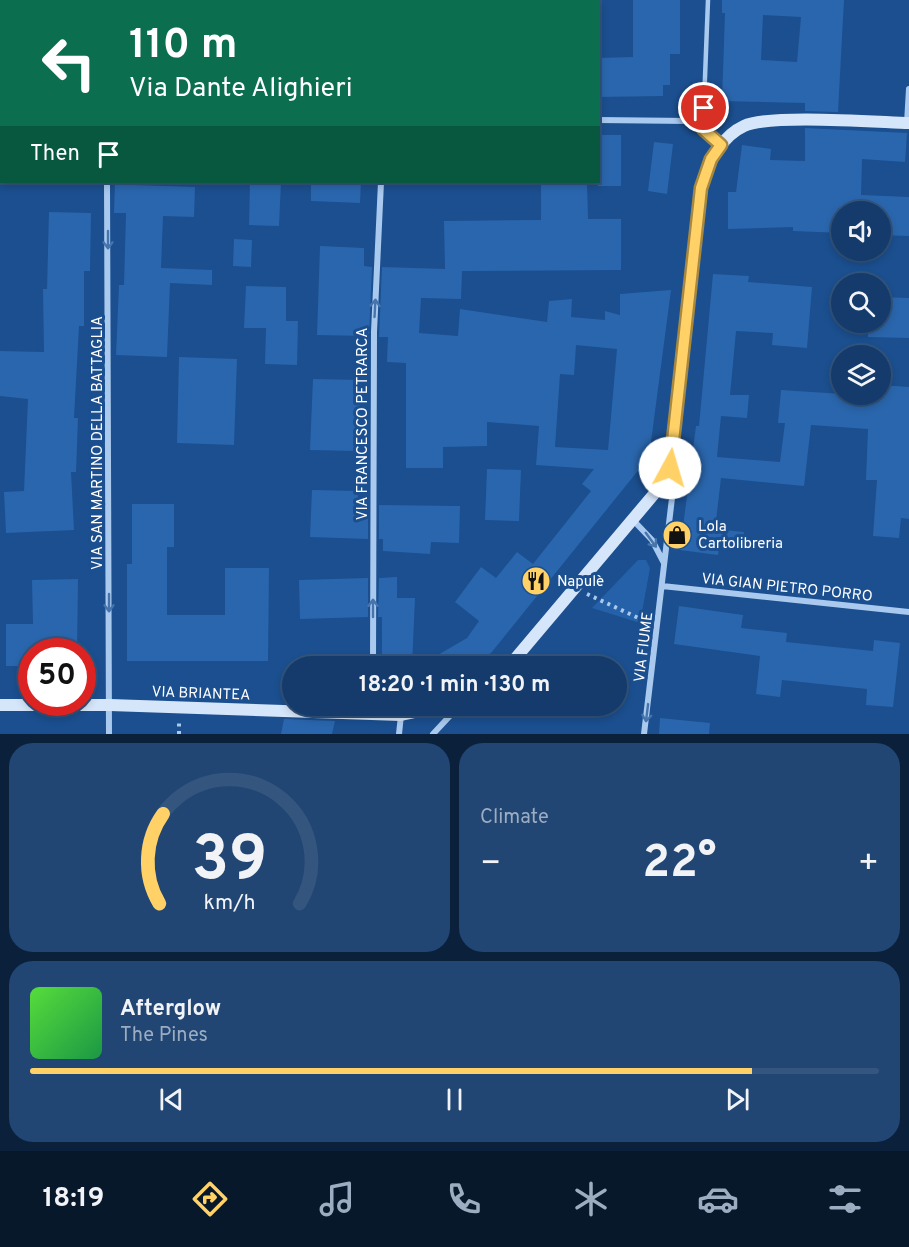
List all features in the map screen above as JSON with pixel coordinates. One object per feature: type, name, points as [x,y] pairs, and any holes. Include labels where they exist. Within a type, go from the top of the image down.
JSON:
[{"type":"main road","points":[[517,656],[666,481],[670,468],[701,188],[711,159],[721,145],[738,129],[759,120],[908,123]]},
{"type":"main road","name":"VIA BRIANTEA","points":[[0,705],[282,708]]},
{"type":"street","points":[[908,123],[909,89]]},
{"type":"street","points":[[600,120],[689,121],[703,129],[721,145]]},
{"type":"street","name":"VIA SAN MARTINO DELLA BATTAGLIA","points":[[107,183],[110,734]]},
{"type":"street","name":"VIA FRANCESCO PETRARCA","points":[[373,656],[374,332],[381,183]]},
{"type":"street","name":"VIA FIUME","points":[[644,734],[672,498],[670,468]]},
{"type":"street","points":[[633,520],[652,540],[665,563]]},
{"type":"street","name":"VIA GIAN PIETRO PORRO","points":[[663,586],[909,612]]},
{"type":"street","points":[[399,734],[401,716]]},
{"type":"street","points":[[433,734],[450,716]]},
{"type":"lane","points":[[703,129],[708,0]]},
{"type":"path","points":[[576,587],[644,622],[658,622]]},
{"type":"shaded area","points":[[638,560],[646,560],[650,568],[640,623],[592,608]]},
{"type":"building","points":[[633,0],[680,0],[680,54],[670,54],[670,85],[663,85],[663,96],[600,97],[600,58],[633,57]]},
{"type":"building","points":[[722,0],[844,0],[838,112],[805,111],[805,103],[722,101],[725,13],[722,13]],"holes":[[[763,15],[801,17],[797,62],[761,60]]]},
{"type":"building","points":[[805,128],[907,133],[905,162],[862,159],[861,195],[909,197],[909,236],[891,235],[891,201],[831,201],[831,233],[793,231],[793,227],[728,229],[728,192],[736,192],[742,145],[771,149],[770,160],[805,161]]},
{"type":"building","points":[[600,135],[621,135],[621,186],[598,186],[600,183]]},
{"type":"building","points":[[654,142],[673,144],[667,194],[648,191]]},
{"type":"building","points":[[115,183],[195,187],[194,217],[163,216],[161,268],[212,270],[212,285],[170,283],[167,357],[116,355],[119,285],[124,285],[126,213],[114,213]]},
{"type":"building","points":[[250,183],[281,183],[279,226],[249,225]]},
{"type":"building","points":[[311,183],[361,183],[360,203],[311,201]]},
{"type":"building","points":[[541,183],[587,183],[588,219],[621,219],[621,270],[462,271],[461,299],[421,298],[419,333],[458,336],[460,309],[547,322],[549,301],[572,299],[571,317],[605,320],[605,311],[620,315],[620,294],[671,290],[649,457],[491,653],[486,656],[436,656],[467,638],[479,621],[455,602],[481,567],[496,578],[517,552],[533,564],[591,491],[582,484],[594,469],[536,465],[539,426],[487,422],[487,446],[443,447],[443,468],[406,468],[406,363],[387,362],[388,337],[379,337],[382,267],[445,269],[444,221],[541,220]],"holes":[[[576,345],[617,349],[608,450],[555,447],[560,374],[574,375]]]},
{"type":"building","points":[[49,212],[91,213],[90,271],[84,271],[84,326],[79,326],[74,418],[78,418],[76,472],[71,472],[74,530],[6,533],[4,492],[24,491],[28,399],[0,396],[0,351],[44,352],[43,289],[47,289]]},
{"type":"building","points":[[234,239],[252,240],[251,267],[233,266]]},
{"type":"building","points":[[320,246],[364,248],[364,266],[372,267],[369,336],[317,335]]},
{"type":"building","points":[[713,274],[749,276],[748,282],[812,287],[807,348],[772,345],[773,333],[736,331],[730,395],[749,395],[747,418],[721,416],[717,457],[780,462],[785,423],[778,423],[781,390],[831,393],[831,405],[891,405],[891,386],[909,387],[909,519],[901,518],[899,538],[873,536],[877,480],[866,480],[868,429],[811,425],[804,486],[721,478],[715,529],[744,532],[742,550],[719,547],[718,555],[680,550],[696,426],[699,426]]},
{"type":"building","points":[[246,286],[286,287],[286,321],[298,321],[297,365],[265,364],[266,328],[244,328]]},
{"type":"building","points":[[891,297],[909,298],[909,338],[868,337],[868,333],[891,333]]},
{"type":"building","points":[[179,357],[237,359],[234,445],[177,443]]},
{"type":"building","points":[[313,379],[361,380],[359,451],[310,450]]},
{"type":"building","points":[[487,469],[521,470],[519,521],[485,520]]},
{"type":"building","points":[[312,490],[358,491],[358,504],[368,505],[368,539],[310,537]]},
{"type":"building","points":[[132,504],[174,504],[174,547],[167,547],[167,615],[225,615],[225,568],[269,568],[268,661],[127,661],[127,564],[132,564]]},
{"type":"building","points":[[379,505],[460,506],[459,543],[431,542],[430,554],[383,551],[383,539],[379,539]]},
{"type":"building","points":[[397,577],[397,598],[415,598],[412,656],[382,656],[382,617],[378,617],[379,578]]},
{"type":"building","points":[[368,578],[368,617],[300,619],[299,580]]},
{"type":"building","points":[[78,579],[77,638],[18,638],[18,666],[6,666],[6,624],[33,624],[32,580]]},
{"type":"building","points":[[679,606],[743,615],[741,628],[787,633],[786,642],[873,651],[874,640],[900,643],[893,707],[866,705],[867,689],[782,680],[780,697],[756,694],[760,656],[674,644]]},
{"type":"building","points":[[660,718],[710,723],[709,734],[659,734]]},
{"type":"building","points":[[284,719],[335,721],[332,734],[281,734]]},
{"type":"place","name":"Lola Cartolibreria","points":[[677,535]]},
{"type":"place","name":"Napulè","points":[[536,581]]},
{"type":"route","points":[[670,468],[701,188],[711,159],[721,145],[703,129],[704,108]]}]
